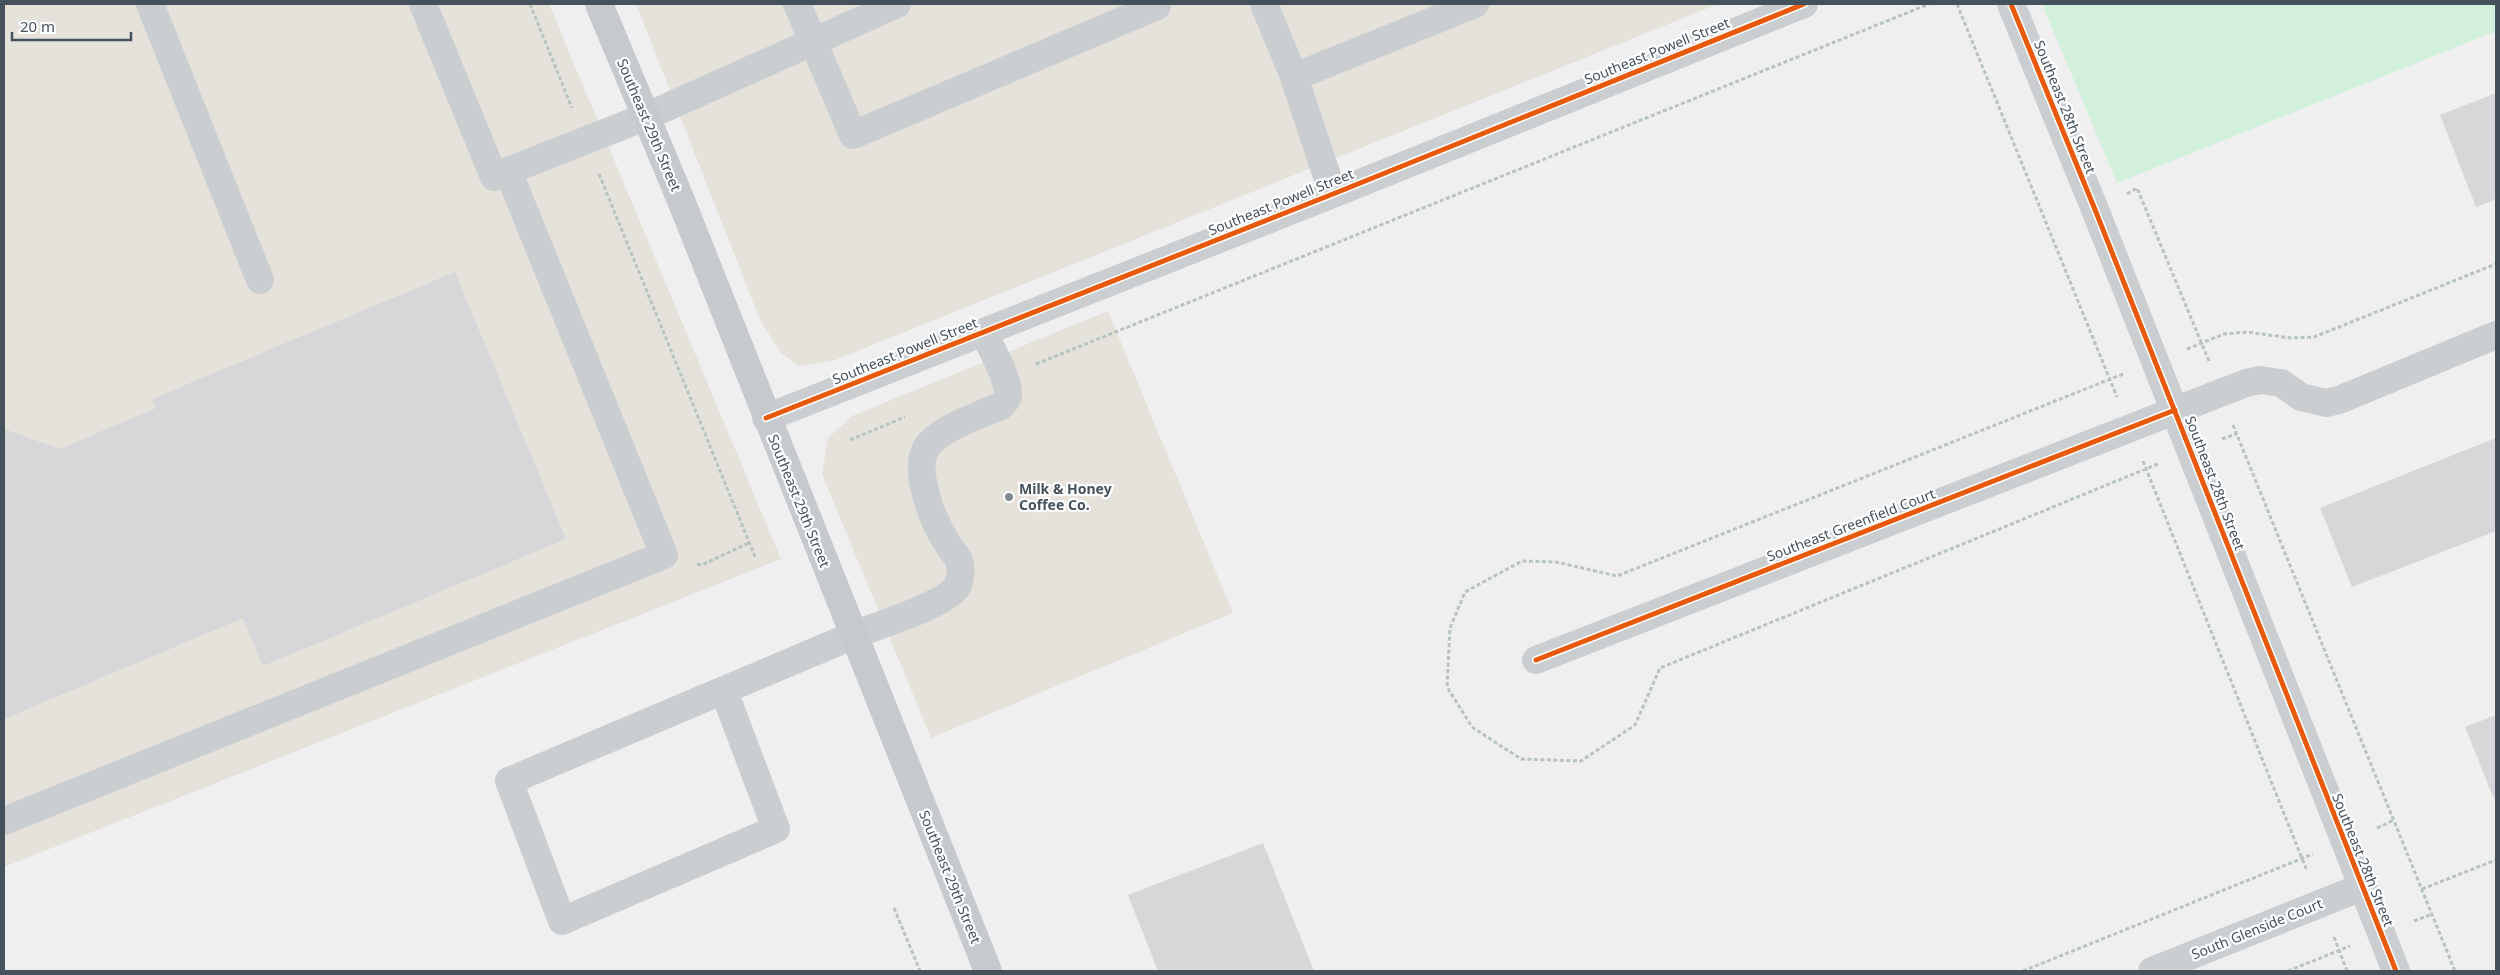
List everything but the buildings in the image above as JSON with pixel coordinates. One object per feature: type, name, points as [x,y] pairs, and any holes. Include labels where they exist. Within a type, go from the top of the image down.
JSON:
[{"type":"main road","name":"Southeast 29th Street","points":[[599,4],[988,971]]},
{"type":"street","points":[[150,4],[260,280]]},
{"type":"street","points":[[423,4],[494,177]]},
{"type":"street","points":[[797,4],[853,136],[1157,6],[1156,4]]},
{"type":"street","points":[[4,821],[664,555],[508,171],[586,142],[645,117],[897,4]]},
{"type":"street","points":[[1264,4],[1294,76],[1333,194]]},
{"type":"street","points":[[1294,76],[1475,4]]},
{"type":"street","name":"Southeast Powell Street","points":[[766,418],[1333,194],[1804,4]]},
{"type":"street","name":"Southeast 28th Street","points":[[2011,4],[2175,410],[2396,971]]},
{"type":"street","points":[[724,691],[776,829],[562,921],[509,781],[853,635],[946,598],[958,586],[960,572],[958,559],[946,542],[931,508],[922,480],[921,459],[929,445],[941,434],[1002,405],[1007,398],[1008,391],[984,332]]},
{"type":"street","name":"Southeast Greenfield Court","points":[[1536,660],[2175,410],[2260,380],[2281,383],[2301,397],[2326,402],[2339,400],[2496,335]]},
{"type":"street","name":"South Glenside Court","points":[[2152,971],[2362,887]]},
{"type":"path","points":[[530,4],[756,559]]},
{"type":"path","points":[[1003,378],[1929,4]]},
{"type":"path","points":[[1957,4],[2111,379],[2129,429],[2347,971]]},
{"type":"path","points":[[2096,212],[2137,188],[2222,393],[2236,434],[2455,971]]},
{"type":"path","points":[[850,440],[913,414]]},
{"type":"path","points":[[664,555],[702,565],[749,543]]},
{"type":"path","points":[[2023,971],[2344,842],[2394,820]]},
{"type":"path","points":[[2422,889],[2496,860]]},
{"type":"path","points":[[894,908],[920,971]]},
{"type":"shaded area","points":[[4,4],[549,4],[781,559],[4,867]]},
{"type":"shaded area","points":[[636,4],[1718,4],[833,361],[799,366],[781,353],[760,320]]},
{"type":"shaded area","points":[[1108,311],[1233,613],[931,738],[822,474],[828,438],[852,416]]},
{"type":"green space","points":[[2042,4],[2496,4],[2496,31],[2117,183]]},
{"type":"cycle path","points":[[766,418],[1333,194],[1804,4]]},
{"type":"cycle path","points":[[2011,4],[2096,212],[2396,971]]},
{"type":"cycle path","points":[[1536,660],[2175,410]]},
{"type":"place","name":"Milk & Honey Coffee Co.","points":[[1009,497]]}]
